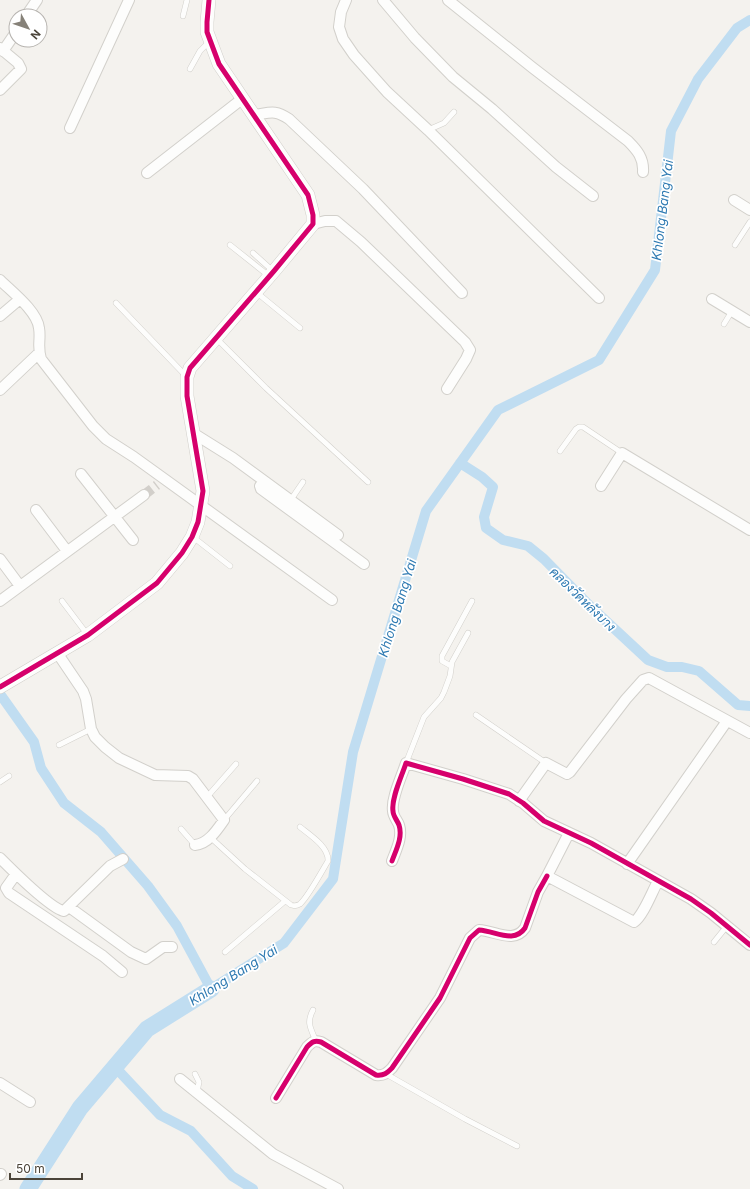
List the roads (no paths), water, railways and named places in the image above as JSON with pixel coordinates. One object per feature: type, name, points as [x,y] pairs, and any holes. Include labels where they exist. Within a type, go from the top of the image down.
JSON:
[{"type":"street","points":[[70,128],[129,0]]},
{"type":"street","points":[[209,0],[207,22],[210,41],[219,64],[308,195],[313,215],[313,224]]},
{"type":"street","points":[[346,0],[341,12],[339,28],[343,39],[354,55],[387,92],[428,130],[599,298]]},
{"type":"street","points":[[382,0],[415,38],[453,77],[492,109],[556,167],[593,196]]},
{"type":"street","points":[[448,0],[628,141],[639,152],[644,165],[643,172]]},
{"type":"street","points":[[0,90],[21,69],[18,63],[2,49]]},
{"type":"street","points":[[147,173],[242,99]]},
{"type":"street","points":[[254,115],[269,112],[280,113],[290,119],[363,189],[462,293]]},
{"type":"street","points":[[734,200],[750,210]]},
{"type":"street","points":[[0,687],[88,635],[157,584],[182,553],[192,537],[198,522],[203,491],[187,396],[187,377],[190,368],[272,274],[313,224],[325,221],[336,222],[361,242],[465,342],[470,350],[466,359],[447,388]]},
{"type":"street","points":[[0,280],[20,299],[37,320],[40,328],[38,351],[41,359],[93,426],[106,439],[134,457],[160,482],[201,507],[332,600]]},
{"type":"street","points":[[0,316],[20,299]]},
{"type":"street","points":[[712,299],[750,322]]},
{"type":"street","points":[[0,390],[39,353]]},
{"type":"street","points":[[193,433],[234,458],[290,501],[338,535]]},
{"type":"street","points":[[600,486],[622,453],[750,530]]},
{"type":"street","points":[[81,474],[133,540]]},
{"type":"street","points":[[264,481],[260,486],[261,489],[364,564]]},
{"type":"street","points":[[0,601],[144,495]]},
{"type":"street","points":[[36,510],[67,551]]},
{"type":"street","points":[[0,560],[20,586]]},
{"type":"street","points":[[58,654],[83,691],[86,699],[91,729],[95,737],[119,758],[155,775],[188,776],[193,780],[224,820],[210,837],[198,845],[195,845]]},
{"type":"street","points":[[519,801],[546,763],[567,774],[570,772],[626,699],[643,680],[649,678],[750,734]]},
{"type":"street","points":[[626,864],[727,721]]},
{"type":"street","points":[[392,861],[397,847],[400,831],[393,812],[393,804],[406,763],[494,788],[509,794],[544,821],[591,844],[691,899],[750,945]]},
{"type":"street","points":[[276,1098],[307,1047],[312,1042],[316,1041],[321,1042],[376,1075],[386,1074],[392,1068],[440,998],[470,938],[479,930],[487,930],[511,937],[521,934],[525,928],[538,892],[569,833]]},
{"type":"street","points":[[0,858],[45,899],[60,910],[64,911],[110,866],[123,859]]},
{"type":"street","points":[[16,874],[6,888],[9,893],[103,956],[122,972]]},
{"type":"street","points":[[547,876],[634,922],[640,915],[658,881]]},
{"type":"street","points":[[69,907],[130,952],[143,958],[149,958],[163,946],[172,947]]},
{"type":"street","points":[[180,1079],[273,1154],[338,1189]]},
{"type":"street","points":[[0,1083],[30,1102]]},
{"type":"lane","points":[[183,16],[187,0]]},
{"type":"lane","points":[[190,70],[200,51],[210,41]]},
{"type":"lane","points":[[428,130],[444,123],[454,112]]},
{"type":"lane","points":[[735,245],[750,222]]},
{"type":"lane","points":[[230,245],[272,274]]},
{"type":"lane","points":[[253,253],[272,274]]},
{"type":"lane","points":[[256,292],[300,328]]},
{"type":"lane","points":[[116,303],[187,377]]},
{"type":"lane","points":[[724,324],[732,311]]},
{"type":"lane","points":[[216,338],[266,388],[368,482]]},
{"type":"lane","points":[[560,451],[576,429],[583,427],[622,453]]},
{"type":"lane","points":[[290,501],[303,482]]},
{"type":"lane","points":[[192,537],[230,566]]},
{"type":"lane","points":[[62,601],[88,635]]},
{"type":"lane","points":[[451,666],[442,661],[442,656],[472,601]]},
{"type":"lane","points":[[406,763],[424,716],[444,692],[455,656],[468,633]]},
{"type":"lane","points":[[476,715],[546,763]]},
{"type":"lane","points":[[59,745],[91,729]]},
{"type":"lane","points":[[207,798],[236,764]]},
{"type":"lane","points":[[0,782],[9,776]]},
{"type":"lane","points":[[224,820],[257,781]]},
{"type":"lane","points":[[210,837],[245,869],[285,901],[295,906],[299,905],[328,861],[329,855],[314,838],[300,827]]},
{"type":"lane","points":[[181,829],[195,845]]},
{"type":"lane","points":[[225,952],[285,901]]},
{"type":"lane","points":[[714,942],[727,926]]},
{"type":"lane","points":[[313,1010],[309,1023],[316,1041]]},
{"type":"lane","points":[[195,1074],[199,1082],[197,1093]]},
{"type":"lane","points":[[386,1074],[465,1119],[517,1146]]},
{"type":"waterway","name":"Khlong Bang Yai","points":[[0,694],[34,742],[41,768],[64,803],[101,832],[148,886],[177,926],[211,989],[284,943],[333,879],[353,752],[426,511],[498,410],[599,360],[655,270],[671,131],[698,79],[737,28],[750,20]]},
{"type":"waterway","name":"คลองวัดหลังบาง","points":[[460,463],[482,477],[493,487],[484,517],[486,528],[503,540],[528,546],[544,559],[591,607],[648,660],[667,667],[682,667],[699,671],[738,705],[750,706]]},
{"type":"waterway","name":"Khlong Bang Yai","points":[[28,1189],[80,1108],[147,1029],[211,989]]},
{"type":"waterway","points":[[115,1067],[160,1115],[191,1131],[232,1176],[253,1189]]},
{"type":"tunnel","points":[[144,495],[157,485]]}]
